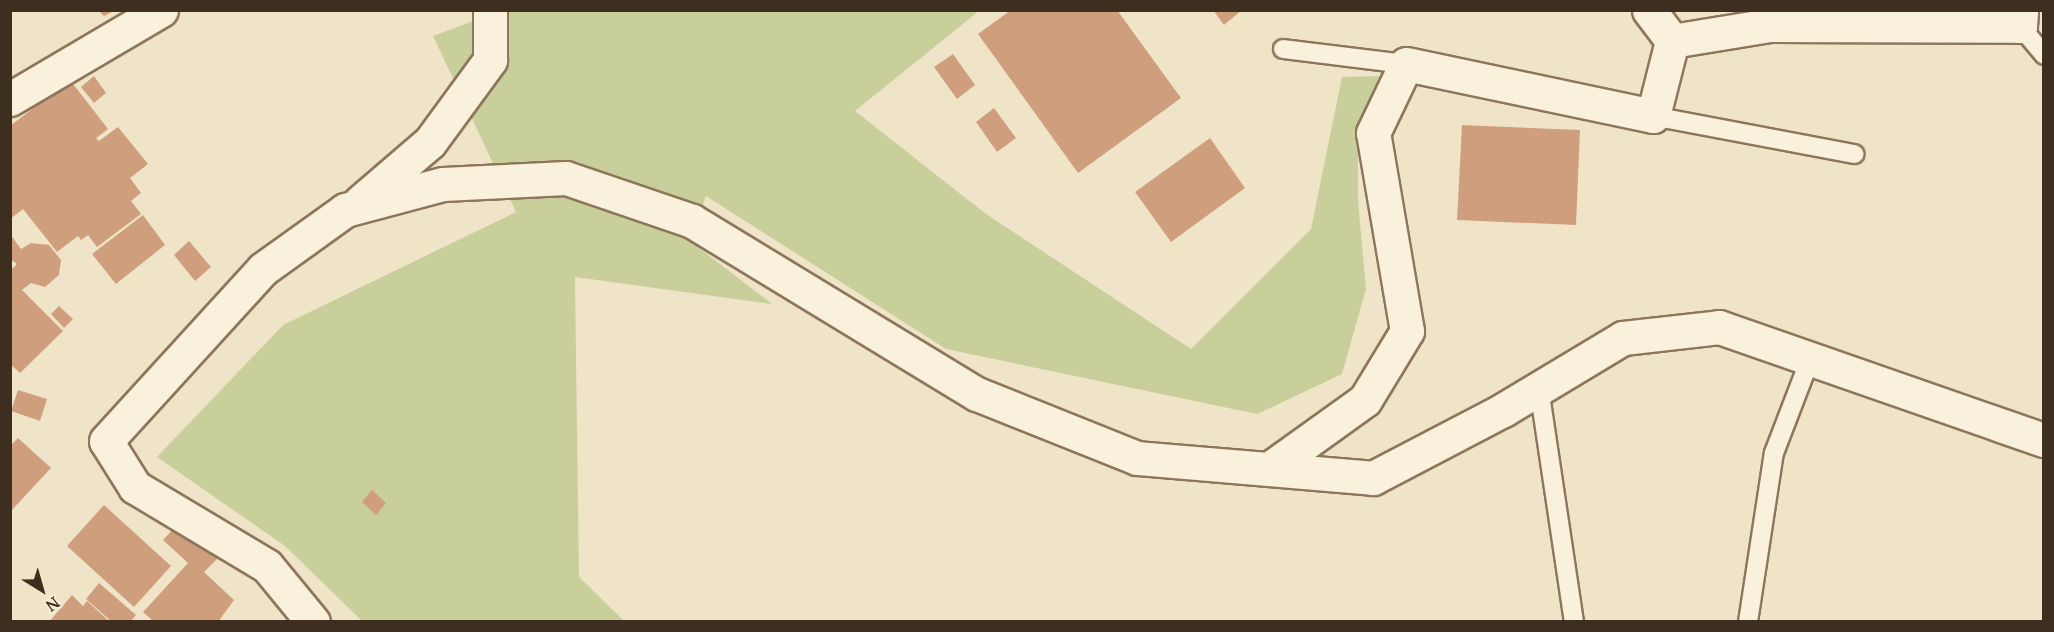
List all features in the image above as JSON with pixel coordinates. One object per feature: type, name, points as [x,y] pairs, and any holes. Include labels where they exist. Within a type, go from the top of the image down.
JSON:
[{"type":"street","points":[[10,99],[161,10]]},
{"type":"street","points":[[312,621],[267,566],[135,487],[106,441],[263,268],[354,207],[430,142],[490,60],[490,10]]},
{"type":"street","points":[[1649,10],[1672,41]]},
{"type":"street","points":[[1672,41],[1770,24],[2020,18]]},
{"type":"street","points":[[1269,469],[1365,400],[1407,331],[1373,133],[1406,64],[1653,116],[1672,41]]},
{"type":"street","points":[[354,207],[443,184],[566,178],[692,222],[977,394],[1137,458],[1373,478],[1539,388],[1623,338],[1719,327],[2043,440]]},
{"type":"lane","points":[[2020,18],[2043,55]]},
{"type":"lane","points":[[1283,50],[1406,64]]},
{"type":"lane","points":[[1653,116],[1854,154]]},
{"type":"lane","points":[[1749,621],[1774,453],[1810,359]]},
{"type":"lane","points":[[1539,388],[1574,621]]},
{"type":"green space","points":[[500,11],[979,11],[855,111],[986,214],[1191,349],[1311,229],[1342,77],[1380,76],[1358,127],[1358,201],[1366,289],[1342,374],[1257,414],[946,349],[706,196],[690,241],[772,304],[575,277],[579,577],[624,621],[362,621],[285,546],[157,457],[283,325],[516,212],[433,36]]},
{"type":"building","points":[[98,10],[116,10],[104,16]]},
{"type":"building","points":[[1011,10],[1117,10],[1181,98],[1078,173],[978,34]]},
{"type":"building","points":[[1213,10],[1242,10],[1224,25]]},
{"type":"building","points":[[953,54],[975,85],[957,99],[934,67]]},
{"type":"building","points":[[94,76],[106,93],[94,103],[81,87]]},
{"type":"building","points":[[70,80],[108,129],[96,138],[99,141],[118,127],[148,164],[130,178],[141,193],[131,201],[141,214],[97,247],[88,235],[81,240],[78,236],[57,252],[23,209],[10,219],[10,126]]},
{"type":"building","points":[[994,108],[1016,138],[997,152],[976,122]]},
{"type":"building","points":[[1462,125],[1580,130],[1576,225],[1457,220]]},
{"type":"building","points":[[1210,138],[1245,188],[1171,242],[1135,192]]},
{"type":"building","points":[[143,215],[165,245],[116,284],[92,254]]},
{"type":"building","points":[[10,234],[21,249],[31,243],[49,245],[61,260],[59,275],[45,287],[31,283],[22,290],[63,331],[20,373],[10,364],[10,271],[17,264],[10,259]]},
{"type":"building","points":[[189,241],[211,267],[195,281],[174,255]]},
{"type":"building","points":[[59,306],[73,319],[64,328],[51,314]]},
{"type":"building","points":[[18,390],[47,399],[40,421],[11,411]]},
{"type":"building","points":[[18,438],[51,468],[10,512],[10,446]]},
{"type":"building","points":[[372,490],[386,503],[376,515],[362,502]]},
{"type":"building","points":[[104,505],[171,566],[134,607],[67,546]]},
{"type":"building","points":[[179,523],[218,558],[204,572],[234,600],[218,622],[154,622],[143,612],[188,563],[163,540]]},
{"type":"building","points":[[99,583],[136,615],[130,622],[112,622],[86,599]]},
{"type":"building","points":[[72,595],[83,606],[87,601],[110,622],[49,622]]}]
